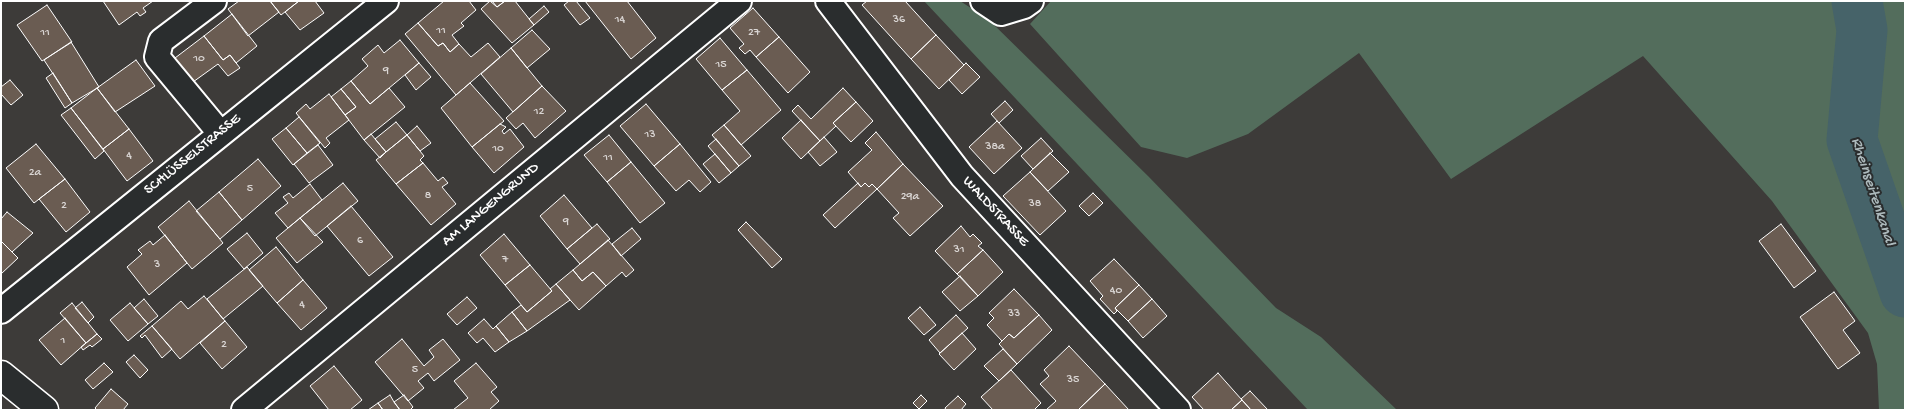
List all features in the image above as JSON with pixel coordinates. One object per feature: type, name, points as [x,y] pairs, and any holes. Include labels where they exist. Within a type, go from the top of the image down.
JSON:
[{"type":"street","points":[[214,1],[161,41],[156,57],[220,133]]},
{"type":"street","name":"SCHLÜSSELSTRASSE","points":[[1,311],[386,1]]},
{"type":"street","name":"AM LANGENGRUND","points":[[244,410],[739,1]]},
{"type":"street","name":"WALDSTRASSE","points":[[828,1],[962,176],[1178,410]]},
{"type":"street","points":[[983,1],[1001,13],[1024,6],[1031,1]]},
{"type":"street","points":[[1,375],[44,410]]},
{"type":"green space","points":[[924,1],[960,1],[988,19],[1148,176],[1276,308],[1321,337],[1397,410],[1308,410]]},
{"type":"green space","points":[[1051,1],[1905,1],[1905,410],[1879,410],[1877,364],[1868,333],[1772,201],[1643,56],[1451,179],[1359,53],[1248,134],[1187,158],[1141,147],[1030,24]]},
{"type":"building","points":[[103,1],[153,1],[143,8],[146,12],[140,16],[137,12],[119,25]]},
{"type":"building","points":[[239,1],[270,1],[279,12],[248,36],[228,9]]},
{"type":"building","points":[[270,1],[299,1],[281,15]]},
{"type":"building","points":[[299,1],[315,1],[324,13],[300,30],[285,12]]},
{"type":"building","points":[[444,1],[469,1],[476,10],[461,23],[464,26],[452,35],[459,44],[450,52],[443,43],[438,46],[418,23]]},
{"type":"building","points":[[490,1],[497,7],[505,1],[515,1],[534,25],[512,43],[481,9]]},
{"type":"building","points":[[492,1],[505,1],[497,7]]},
{"type":"building","points":[[569,1],[576,1],[590,18],[580,25],[564,5]]},
{"type":"building","points":[[585,1],[627,1],[656,38],[631,59]]},
{"type":"building","points":[[867,1],[905,1],[936,35],[911,59],[862,5]]},
{"type":"building","points":[[47,5],[72,42],[42,61],[17,25]]},
{"type":"building","points":[[544,6],[549,12],[534,25],[529,19]]},
{"type":"building","points":[[753,8],[779,37],[756,57],[750,50],[745,54],[739,48],[744,44],[730,28]]},
{"type":"building","points":[[232,14],[257,46],[236,63],[230,55],[223,60],[204,36]]},
{"type":"building","points":[[418,23],[438,46],[443,43],[450,52],[459,44],[471,57],[488,43],[500,57],[456,95],[405,34]]},
{"type":"building","points":[[532,30],[550,49],[527,68],[511,48]]},
{"type":"building","points":[[936,35],[964,65],[939,89],[911,59]]},
{"type":"building","points":[[204,36],[223,60],[230,55],[240,68],[228,76],[218,64],[193,82],[175,58]]},
{"type":"building","points":[[779,37],[810,72],[788,93],[756,57]]},
{"type":"building","points":[[720,38],[747,70],[722,90],[696,59]]},
{"type":"building","points":[[400,40],[419,63],[370,104],[351,81],[368,66],[362,59],[378,45],[384,53]]},
{"type":"building","points":[[71,42],[99,87],[72,103],[44,60]]},
{"type":"building","points":[[511,48],[542,86],[513,112],[481,74]]},
{"type":"building","points":[[136,60],[155,86],[115,112],[97,88]]},
{"type":"building","points":[[419,63],[431,77],[416,90],[405,75]]},
{"type":"building","points":[[966,63],[980,77],[962,94],[949,80]]},
{"type":"building","points":[[747,70],[781,110],[741,145],[724,125],[740,111],[722,90]]},
{"type":"building","points":[[53,73],[72,103],[65,108],[46,78]]},
{"type":"building","points":[[10,80],[23,95],[11,105],[1,94],[1,87]]},
{"type":"building","points":[[351,81],[370,104],[389,88],[405,107],[364,140],[345,115],[356,107],[341,89]]},
{"type":"building","points":[[470,83],[504,121],[472,147],[441,108]]},
{"type":"building","points":[[542,86],[566,111],[535,138],[523,123],[516,129],[506,118]]},
{"type":"building","points":[[97,88],[129,129],[103,149],[71,108]]},
{"type":"building","points":[[843,88],[856,102],[833,123],[836,126],[820,141],[792,111],[798,105],[811,119]]},
{"type":"building","points":[[341,89],[356,107],[345,115],[331,97]]},
{"type":"building","points":[[329,94],[349,120],[326,138],[330,143],[325,148],[296,113],[306,104],[310,109]]},
{"type":"building","points":[[1005,101],[1013,110],[999,123],[991,114]]},
{"type":"building","points":[[856,102],[873,121],[851,142],[833,123]]},
{"type":"building","points":[[646,104],[680,144],[654,166],[620,126]]},
{"type":"building","points":[[71,108],[104,151],[95,159],[61,115]]},
{"type":"building","points":[[299,117],[320,143],[307,153],[286,128]]},
{"type":"building","points":[[801,120],[820,141],[801,159],[782,138]]},
{"type":"building","points":[[997,121],[1022,148],[994,174],[969,147]]},
{"type":"building","points":[[396,122],[407,135],[386,152],[375,139]]},
{"type":"building","points":[[500,124],[506,127],[502,131],[504,134],[510,129],[524,147],[494,173],[472,147]]},
{"type":"building","points":[[724,125],[751,156],[739,166],[712,135]]},
{"type":"building","points":[[417,126],[431,143],[420,151],[407,135]]},
{"type":"building","points":[[286,128],[307,153],[293,165],[272,139]]},
{"type":"building","points":[[129,129],[153,161],[127,181],[103,149]]},
{"type":"building","points":[[876,132],[903,164],[877,189],[872,184],[869,187],[865,183],[861,187],[848,172],[872,150],[865,143]]},
{"type":"building","points":[[371,134],[386,152],[380,158],[364,140]]},
{"type":"building","points":[[407,135],[424,156],[420,160],[423,163],[396,184],[376,160]]},
{"type":"building","points":[[609,135],[631,162],[607,182],[584,155]]},
{"type":"building","points":[[824,137],[837,152],[820,166],[808,152]]},
{"type":"building","points":[[1041,138],[1053,151],[1033,169],[1021,156]]},
{"type":"building","points":[[716,139],[739,166],[731,173],[708,146]]},
{"type":"building","points":[[36,144],[65,179],[34,203],[6,168]]},
{"type":"building","points":[[680,144],[711,182],[700,192],[689,180],[676,191],[654,166]]},
{"type":"building","points":[[318,145],[333,165],[309,183],[294,164]]},
{"type":"building","points":[[1050,153],[1069,172],[1048,191],[1030,172]]},
{"type":"building","points":[[715,154],[731,173],[719,183],[703,164]]},
{"type":"building","points":[[258,159],[281,186],[242,220],[219,192]]},
{"type":"building","points":[[631,162],[665,203],[640,223],[607,182]]},
{"type":"building","points":[[423,163],[438,181],[443,177],[448,183],[442,187],[456,204],[431,225],[396,184]]},
{"type":"building","points":[[903,164],[943,206],[910,236],[893,218],[899,213],[877,189]]},
{"type":"building","points":[[1030,172],[1066,211],[1040,235],[1003,196]]},
{"type":"building","points":[[65,179],[90,212],[66,232],[39,199]]},
{"type":"building","points":[[343,183],[358,201],[315,236],[300,218]]},
{"type":"building","points":[[858,183],[861,187],[865,183],[869,187],[872,184],[877,189],[835,228],[823,215]]},
{"type":"building","points":[[310,184],[322,200],[288,228],[275,213],[288,203],[283,197],[289,193],[293,198]]},
{"type":"building","points":[[219,192],[242,220],[220,239],[196,211]]},
{"type":"building","points":[[1093,193],[1103,203],[1089,216],[1079,206]]},
{"type":"building","points":[[564,195],[592,228],[567,249],[540,216]]},
{"type":"building","points":[[189,201],[223,243],[192,269],[158,227]]},
{"type":"building","points":[[351,206],[393,257],[369,276],[327,226]]},
{"type":"building","points":[[7,212],[33,233],[12,252],[1,241],[1,219]]},
{"type":"building","points":[[300,218],[323,242],[297,263],[276,238]]},
{"type":"building","points":[[746,222],[782,259],[772,268],[738,230]]},
{"type":"building","points":[[597,224],[610,239],[580,264],[567,249]]},
{"type":"building","points":[[1781,224],[1816,271],[1794,288],[1759,241]]},
{"type":"building","points":[[961,226],[970,237],[973,234],[982,243],[978,246],[983,250],[957,274],[935,251]]},
{"type":"building","points":[[632,228],[641,239],[621,256],[612,244]]},
{"type":"building","points":[[247,233],[263,253],[244,269],[227,249]]},
{"type":"building","points":[[504,234],[530,265],[505,285],[480,255]]},
{"type":"building","points":[[165,235],[187,263],[149,295],[127,267],[142,254],[138,250],[150,241],[153,245]]},
{"type":"building","points":[[608,240],[634,270],[626,277],[622,272],[606,286],[593,272],[582,281],[573,270]]},
{"type":"building","points":[[1,241],[18,258],[1,274]]},
{"type":"building","points":[[276,247],[303,280],[277,303],[249,270]]},
{"type":"building","points":[[983,250],[1003,272],[978,296],[957,274]]},
{"type":"building","points":[[1114,259],[1139,285],[1115,308],[1117,311],[1114,314],[1100,299],[1103,296],[1090,281]]},
{"type":"building","points":[[530,265],[552,291],[527,312],[505,285]]},
{"type":"building","points":[[247,267],[263,286],[223,319],[207,299]]},
{"type":"building","points":[[573,270],[582,281],[593,272],[606,286],[579,310],[556,284]]},
{"type":"building","points":[[960,276],[978,296],[960,311],[942,292]]},
{"type":"building","points":[[303,280],[327,308],[301,330],[277,303]]},
{"type":"building","points":[[556,284],[570,300],[527,331],[512,312],[521,305],[527,312],[552,291],[550,289]]},
{"type":"building","points":[[1139,285],[1152,299],[1128,321],[1115,308]]},
{"type":"building","points":[[1014,289],[1039,315],[1014,338],[1009,334],[1002,341],[987,325],[994,318],[989,313]]},
{"type":"building","points":[[1834,292],[1855,321],[1843,330],[1860,353],[1838,369],[1800,317]]},
{"type":"building","points":[[204,296],[225,321],[180,359],[152,326],[181,301],[188,309]]},
{"type":"building","points":[[467,297],[477,308],[457,325],[447,314]]},
{"type":"building","points":[[144,299],[158,316],[148,324],[134,308]]},
{"type":"building","points":[[1152,299],[1167,316],[1143,338],[1128,321]]},
{"type":"building","points":[[82,302],[94,317],[88,323],[75,308]]},
{"type":"building","points":[[72,303],[97,334],[86,343],[60,313]]},
{"type":"building","points":[[130,303],[148,324],[128,341],[110,320]]},
{"type":"building","points":[[920,307],[936,325],[924,335],[908,318]]},
{"type":"building","points":[[512,312],[527,331],[509,342],[496,326]]},
{"type":"building","points":[[956,315],[968,328],[940,353],[929,340]]},
{"type":"building","points":[[1039,315],[1052,330],[1017,364],[999,344],[1009,334],[1014,338]]},
{"type":"building","points":[[65,318],[86,343],[61,365],[39,340]]},
{"type":"building","points":[[484,319],[493,329],[496,326],[509,342],[495,352],[483,338],[477,343],[468,333]]},
{"type":"building","points":[[225,321],[247,347],[222,369],[200,343]]},
{"type":"building","points":[[152,326],[172,349],[162,358],[145,335],[142,338],[140,336]]},
{"type":"building","points":[[962,333],[976,349],[954,370],[939,354]]},
{"type":"building","points":[[97,334],[102,339],[92,347],[90,345],[83,350],[81,347]]},
{"type":"building","points":[[402,339],[424,366],[434,357],[429,350],[443,339],[460,360],[434,381],[428,373],[418,381],[424,388],[408,401],[375,362]]},
{"type":"building","points":[[1069,346],[1105,384],[1078,410],[1046,410],[1056,401],[1040,384],[1049,376],[1044,370]]},
{"type":"building","points":[[1003,349],[1017,364],[999,381],[984,366]]},
{"type":"building","points":[[134,355],[148,370],[140,378],[126,362]]},
{"type":"building","points":[[104,363],[113,372],[93,389],[85,380]]},
{"type":"building","points":[[476,363],[497,387],[491,392],[499,401],[489,410],[453,410],[468,398],[454,381]]},
{"type":"building","points":[[334,366],[362,400],[350,410],[329,410],[310,386]]},
{"type":"building","points":[[1011,370],[1041,403],[1034,410],[993,410],[981,397]]},
{"type":"building","points":[[1218,373],[1242,400],[1231,410],[1204,410],[1192,397]]},
{"type":"building","points":[[1105,384],[1129,410],[1078,410]]},
{"type":"building","points":[[111,389],[128,404],[123,410],[97,410],[95,408]]},
{"type":"building","points":[[1250,391],[1268,410],[1251,410],[1241,399]]},
{"type":"building","points":[[390,395],[400,410],[383,410],[378,403]]},
{"type":"building","points":[[404,395],[413,407],[410,410],[400,410],[394,402]]},
{"type":"building","points":[[921,395],[927,401],[919,409],[913,403]]},
{"type":"building","points":[[958,396],[966,404],[961,410],[946,410],[945,408]]},
{"type":"building","points":[[1242,400],[1251,410],[1231,410]]},
{"type":"building","points":[[378,403],[383,410],[368,410]]},
{"type":"waterway","name":"Rheinseitenkanal","points":[[1857,1],[1862,30],[1852,140],[1905,292]]}]
